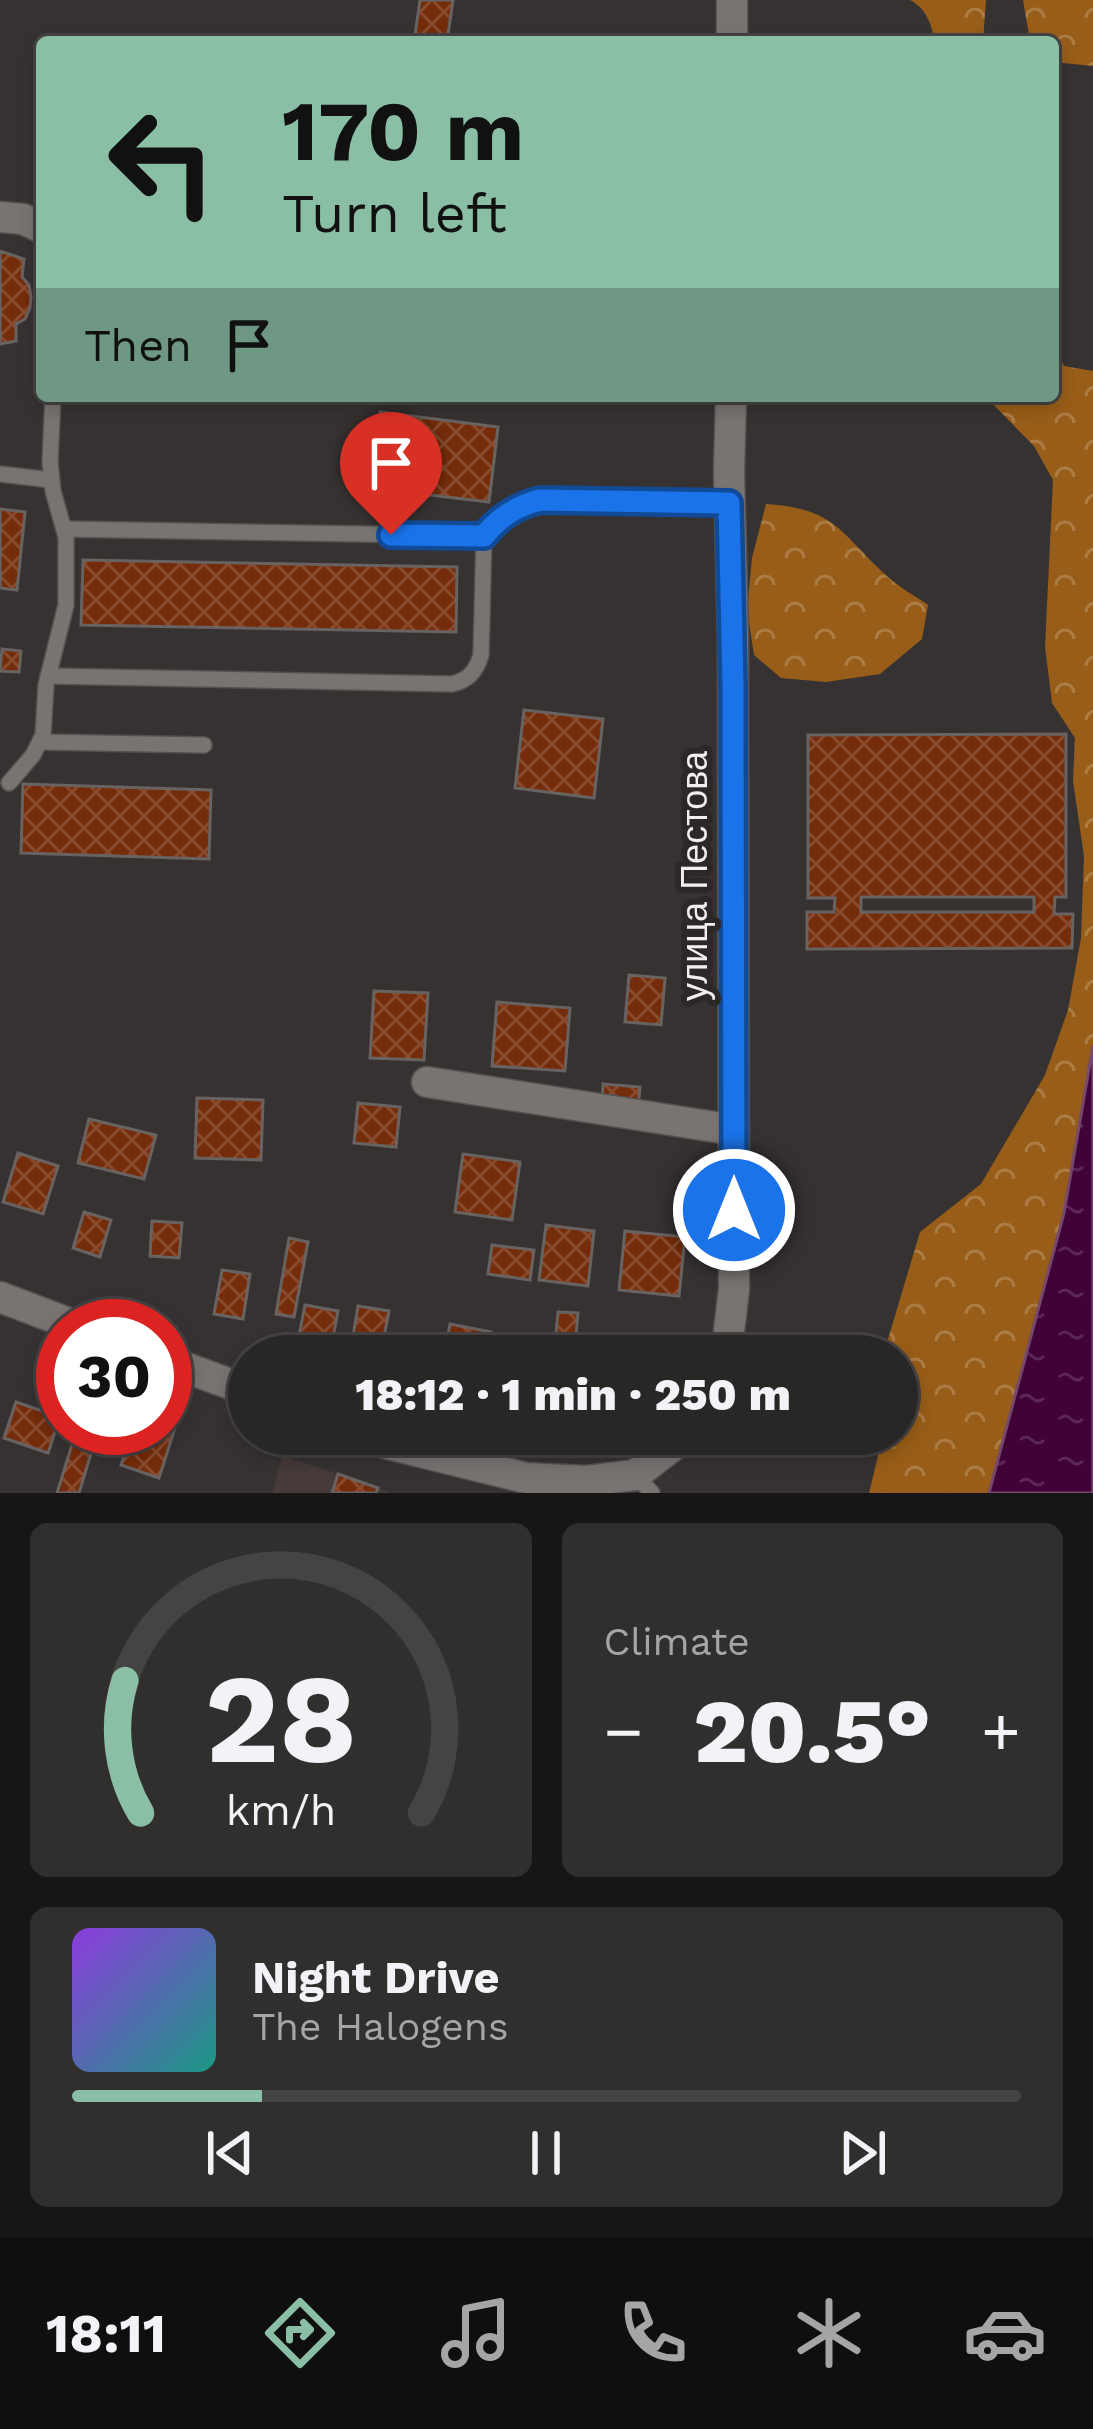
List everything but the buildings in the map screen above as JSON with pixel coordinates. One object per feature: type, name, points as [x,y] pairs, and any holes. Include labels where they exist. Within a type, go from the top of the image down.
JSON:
[{"type":"street","points":[[732,0],[732,36]]},
{"type":"street","points":[[0,217],[36,225]]},
{"type":"street","name":"улица Пестова","points":[[729,1335],[734,1289],[731,402]]},
{"type":"street","points":[[428,1082],[734,1130]]},
{"type":"street","points":[[0,1297],[36,1311]]},
{"type":"street","points":[[192,1370],[228,1383]]},
{"type":"street","points":[[433,1455],[526,1478],[643,1484],[669,1455]]},
{"type":"lane","points":[[9,783],[40,742],[48,676],[66,604],[65,529],[51,480],[53,402]]},
{"type":"lane","points":[[0,474],[51,480]]},
{"type":"lane","points":[[48,676],[461,682],[477,669],[482,655],[484,536],[503,515],[540,500],[729,503]]},
{"type":"lane","points":[[65,529],[484,536]]},
{"type":"lane","points":[[40,742],[204,745]]},
{"type":"shaded area","points":[[282,1456],[338,1474],[392,1493],[272,1493]]},
{"type":"green space","points":[[910,0],[986,0],[983,36],[933,36]]},
{"type":"green space","points":[[1023,0],[1093,0],[1093,66],[1059,63],[1059,36],[1029,35]]},
{"type":"green space","points":[[1059,357],[1064,366],[1093,371],[1093,1046],[1064,1213],[989,1493],[869,1493],[878,1455],[918,1455],[918,1335],[889,1335],[920,1232],[981,1184],[1045,1075],[1068,1010],[1081,938],[1084,856],[1073,781],[1075,738],[1052,703],[1045,647],[1053,480],[1034,446],[991,402],[1059,402]]},
{"type":"green space","points":[[766,504],[808,511],[836,526],[892,581],[928,605],[922,639],[880,674],[826,682],[781,678],[754,655],[747,610],[752,558]]},
{"type":"water","points":[[1093,1046],[1093,1493],[989,1493],[1064,1213]]},
{"type":"route","points":[[391,535],[484,536],[503,515],[540,500],[729,503],[734,1210]]}]
